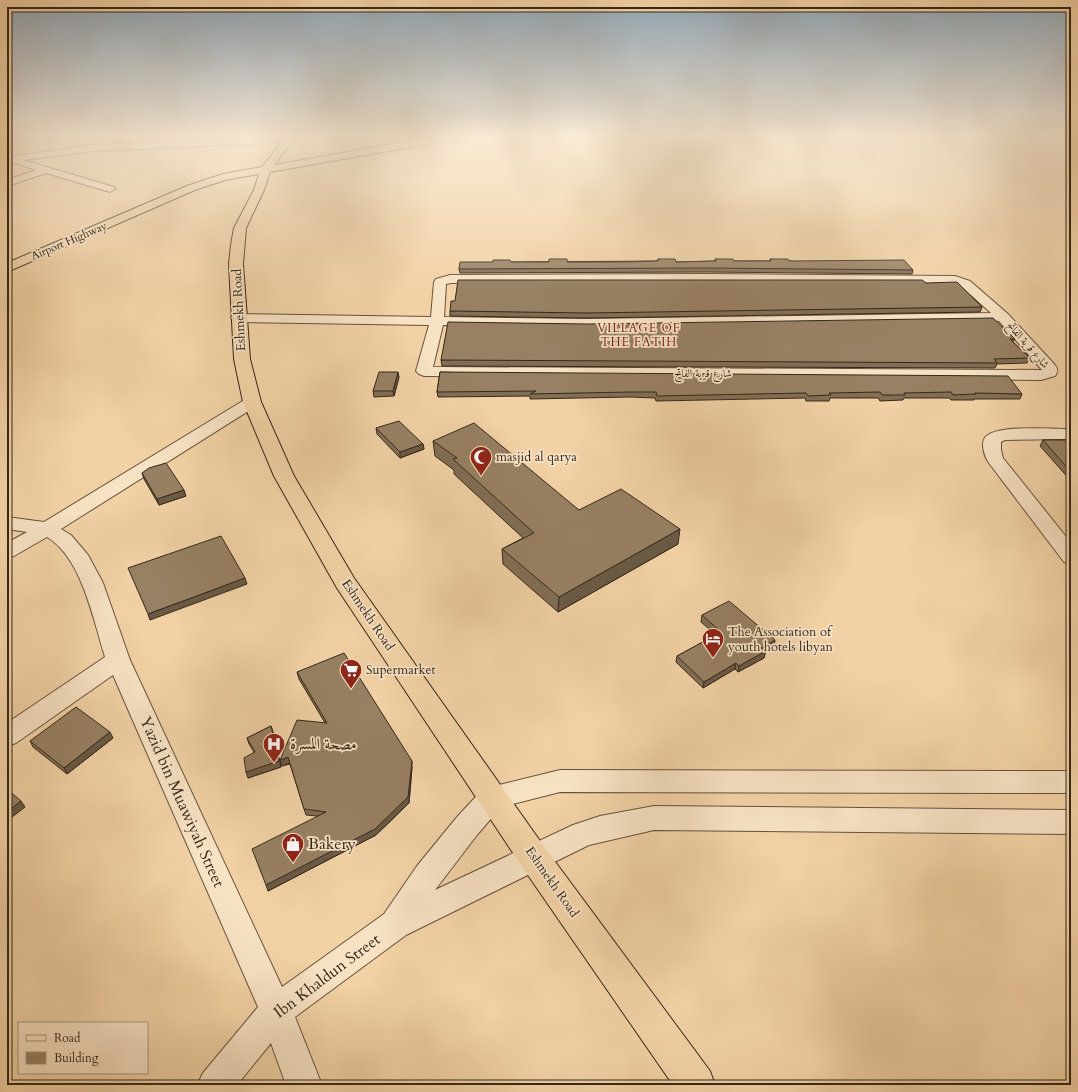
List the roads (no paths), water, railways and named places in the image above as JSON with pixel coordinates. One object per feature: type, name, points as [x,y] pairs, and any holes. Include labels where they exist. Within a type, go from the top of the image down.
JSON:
[{"type":"highway","name":"Airport Highway","points":[[7,256],[177,187]]},
{"type":"highway","name":"Airport Highway","points":[[7,268],[196,187]]},
{"type":"highway","name":"Eshmekh Road","points":[[253,187],[240,228],[237,245],[238,318],[242,359],[252,402],[284,476],[345,582],[534,858],[696,1085]]},
{"type":"highway","points":[[100,218],[116,221]]},
{"type":"street","points":[[103,187],[110,189]]},
{"type":"street","name":"شارع قرية الفاتح","points":[[450,279],[951,279],[966,284],[1003,317],[1050,368],[1050,373],[1033,375],[424,371],[437,321],[440,282],[450,279]]},
{"type":"street","points":[[238,318],[587,323],[1003,317]]},
{"type":"street","points":[[7,551],[46,529],[252,402]]},
{"type":"street","points":[[1071,434],[1002,435],[993,439],[992,450],[995,459],[1071,557]]},
{"type":"street","points":[[7,523],[46,529]]},
{"type":"street","name":"Yazid bin Muawiyah Street","points":[[46,529],[64,539],[81,560],[92,583],[118,660],[276,1011],[304,1085]]},
{"type":"street","points":[[7,736],[118,660]]},
{"type":"street","points":[[395,924],[427,876],[467,826],[493,797],[560,781],[1071,782]]},
{"type":"street","points":[[395,924],[583,834],[654,818],[1071,822]]},
{"type":"street","name":"Ibn Khaldun Street","points":[[215,1085],[276,1011],[395,924]]},
{"type":"place","name":"masjid al qarya","points":[[481,476]]},
{"type":"place","name":"The Association of youth hotels libyan","points":[[713,658]]},
{"type":"place","name":"Supermarket","points":[[351,690]]},
{"type":"place","name":"مصحة المسرة","points":[[274,764]]},
{"type":"place","name":"Bakery","points":[[293,864]]},
{"type":"district","name":"VILLAGE OF THE FATIH","points":[[639,335]]}]
